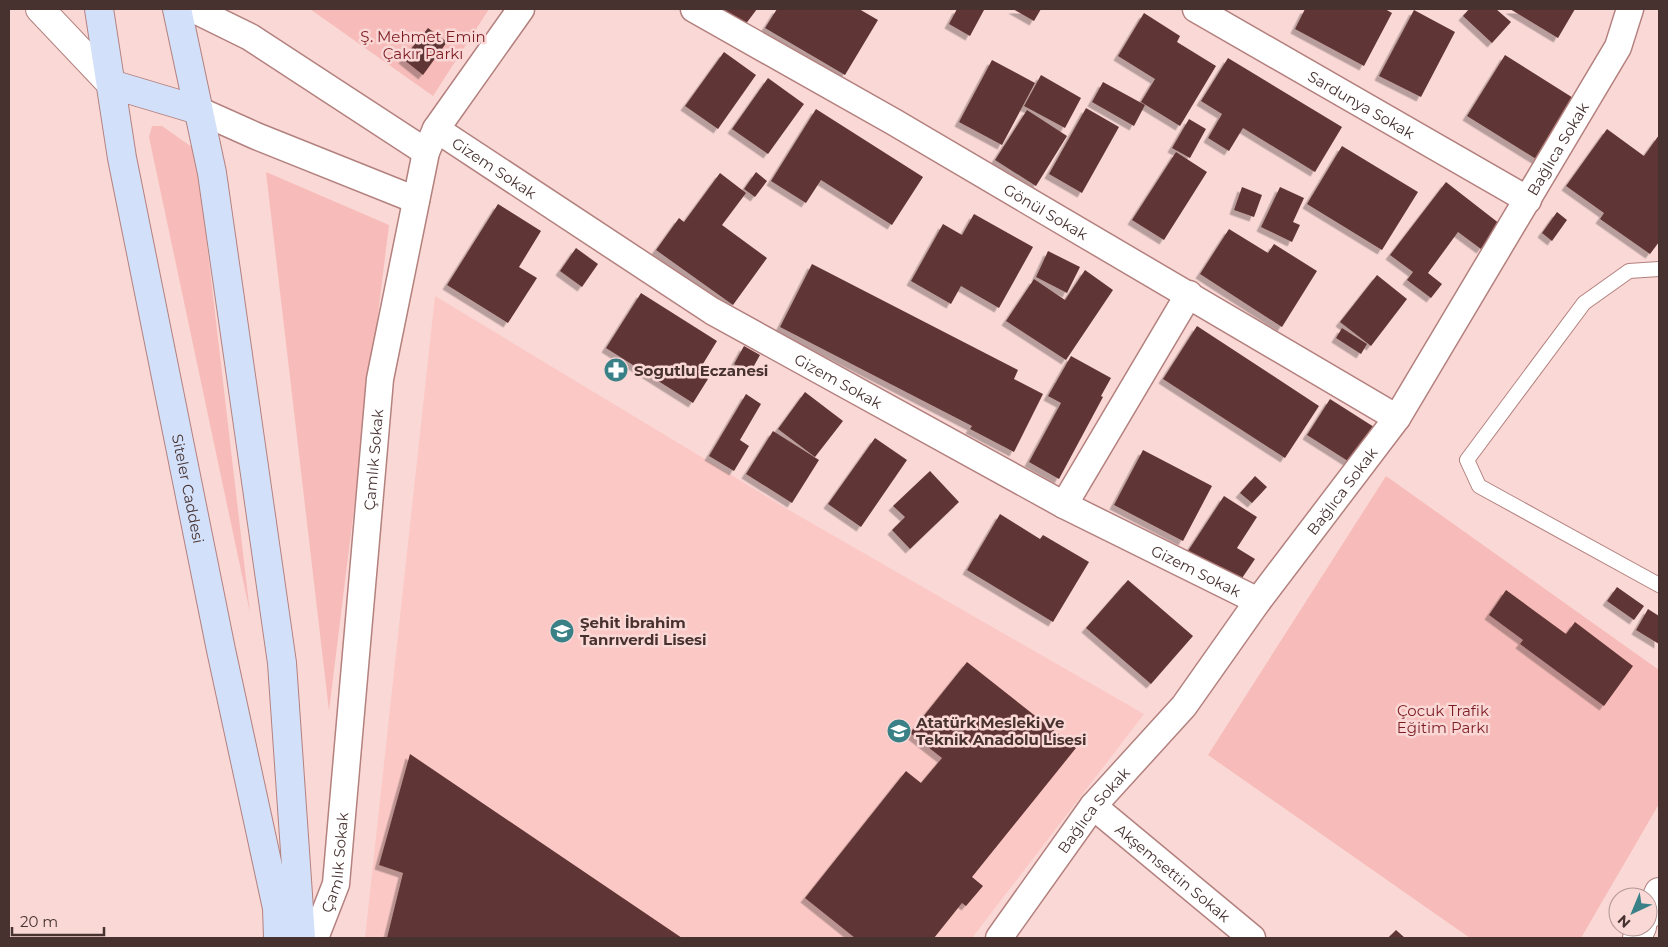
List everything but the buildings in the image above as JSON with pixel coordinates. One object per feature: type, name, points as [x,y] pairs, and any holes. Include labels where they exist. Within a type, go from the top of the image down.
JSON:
[{"type":"main road","name":"Siteler Caddesi","points":[[99,9],[122,158],[221,650],[275,900],[278,938]]},
{"type":"main road","points":[[178,9],[212,174],[282,663],[301,938]]},
{"type":"main road","points":[[112,84],[198,110]]},
{"type":"street","points":[[40,9],[112,84]]},
{"type":"street","name":"Gizem Sokak","points":[[193,9],[250,37],[431,141],[712,312],[1064,505],[1258,601]]},
{"type":"street","name":"Çamlık Sokak","points":[[314,938],[336,884],[380,379],[416,200],[431,141],[521,9]]},
{"type":"street","name":"Gönül Sokak","points":[[694,9],[1189,294],[1396,418]]},
{"type":"street","name":"Sardunya Sokak","points":[[1196,9],[1528,200]]},
{"type":"street","name":"Bağlıca Sokak","points":[[999,938],[1093,806],[1184,706],[1258,601],[1396,418],[1618,47],[1630,9]]},
{"type":"street","points":[[198,110],[256,136],[416,200]]},
{"type":"street","points":[[1064,505],[1189,294]]},
{"type":"street","name":"Akşemsettin Sokak","points":[[1093,806],[1252,938]]},
{"type":"lane","points":[[1659,269],[1629,271],[1584,303],[1467,460],[1479,486],[1659,585]]},
{"type":"shaded area","name":"Şehit İbrahim Tanrıverdi Lisesi","points":[[435,296],[794,513],[1144,714],[972,938],[365,938]]},
{"type":"green space","name":"Ş. Mehmet Emin Çakır Parkı","points":[[310,9],[489,9],[433,96]]},
{"type":"green space","points":[[152,126],[162,126],[196,150],[250,613],[149,137]]},
{"type":"green space","points":[[266,172],[389,225],[329,711]]},
{"type":"green space","name":"Çocuk Trafik Eğitim Parkı","points":[[1386,476],[1659,670],[1659,804],[1611,887],[1608,887],[1608,892],[1581,938],[1470,938],[1208,755]]},
{"type":"place","name":"Sogutlu Eczanesi","points":[[616,370]]},
{"type":"place","name":"Şehit İbrahim Tanrıverdi Lisesi","points":[[562,631]]},
{"type":"place","name":"Atatürk Mesleki Ve Teknik Anadolu Lisesi","points":[[899,731]]}]
